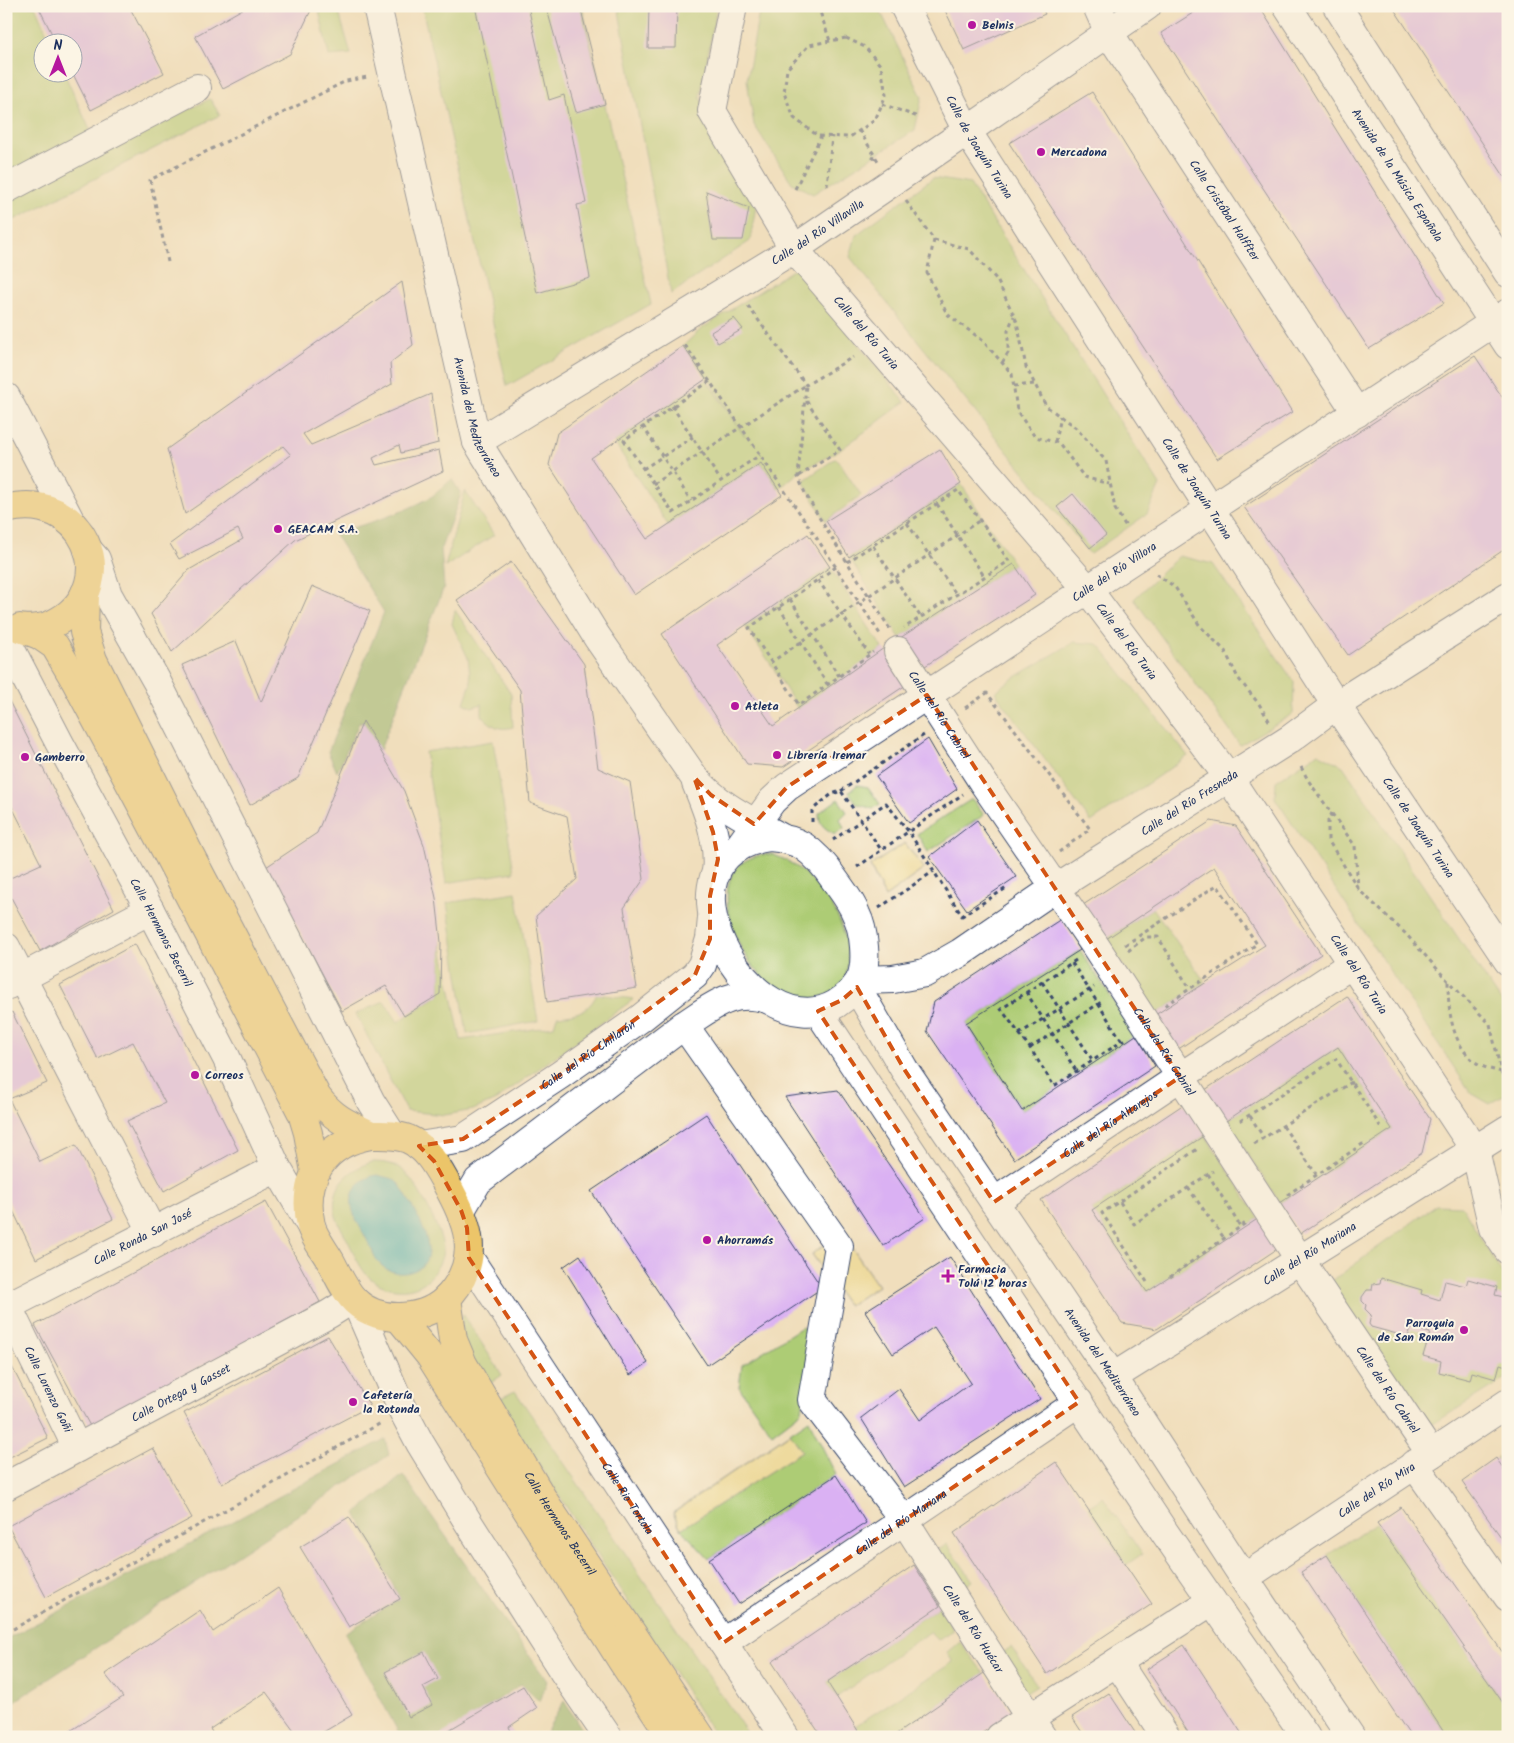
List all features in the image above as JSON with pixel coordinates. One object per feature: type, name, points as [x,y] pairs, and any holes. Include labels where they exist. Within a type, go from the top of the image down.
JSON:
[{"type":"main road","points":[[9,502],[42,507],[57,512],[81,534],[88,550],[90,572],[85,593],[84,632],[94,660],[189,852],[313,1088],[329,1112],[346,1123],[382,1135],[408,1139],[419,1146],[434,1161],[461,1210],[467,1228],[469,1258],[458,1285],[447,1298],[432,1309],[414,1316],[399,1318],[387,1316],[374,1312],[355,1300],[345,1289],[312,1228],[309,1208],[310,1194],[315,1172],[322,1160],[343,1143],[354,1137],[382,1135]]},
{"type":"main road","points":[[12,631],[40,628],[56,623],[76,607],[85,593]]},
{"type":"main road","points":[[12,631],[38,635],[55,646],[96,718],[302,1113],[308,1133],[315,1172]]},
{"type":"main road","name":"Calle Hermanos Becerril","points":[[447,1298],[453,1340],[464,1364],[544,1501],[701,1737]]},
{"type":"main road","name":"Calle Hermanos Becerril","points":[[399,1318],[430,1356],[672,1737]]},
{"type":"street","name":"Avenida del Mediterráneo","points":[[377,6],[477,442],[597,637],[694,777]]},
{"type":"street","name":"Calle del Río Turia","points":[[733,6],[712,112],[794,249],[1088,590],[1229,778],[1475,1150],[1493,1228],[1508,1250]]},
{"type":"street","name":"Calle de Joaquín Turina","points":[[904,6],[967,131],[1336,705],[1508,961]]},
{"type":"street","name":"Calle Cristóbal Halffter","points":[[1097,6],[1109,33],[1357,413]]},
{"type":"street","name":"Calle del Río Villavilla","points":[[477,442],[794,249],[1148,6]]},
{"type":"street","name":"Avenida de la Música Española","points":[[1287,6],[1503,327]]},
{"type":"street","points":[[1337,6],[1508,273]]},
{"type":"street","points":[[6,189],[197,88]]},
{"type":"street","name":"Calle del Río Villora","points":[[738,848],[772,801],[787,787],[1357,413],[1503,327]]},
{"type":"street","points":[[6,397],[70,522]]},
{"type":"street","points":[[88,550],[96,559],[108,594],[156,680],[371,1102],[382,1135]]},
{"type":"street","name":"Calle del Río Fresneda","points":[[858,983],[926,973],[960,953],[1055,888],[1290,739],[1336,705],[1508,596]]},
{"type":"street","name":"Calle Hermanos Becerril","points":[[12,631],[59,742],[150,910],[226,1057],[277,1168],[312,1228]]},
{"type":"street","name":"Calle del Río Cabriel","points":[[890,640],[982,781],[1145,1022],[1300,1260],[1508,1597]]},
{"type":"street","points":[[694,777],[711,795],[729,809],[754,824],[803,846],[813,853],[846,894],[856,913],[863,937],[862,973],[858,983],[842,1000],[831,1007],[818,1011],[804,1012],[778,1006],[767,999],[747,980],[732,962],[721,942],[712,918],[710,896],[716,874],[717,845],[694,777]]},
{"type":"street","points":[[716,874],[725,859],[738,848],[759,839],[770,837],[782,838]]},
{"type":"street","points":[[14,981],[150,910]]},
{"type":"street","name":"Calle del Río Chillarón","points":[[419,1146],[464,1139],[641,1018],[695,975],[702,965],[710,939],[712,918]]},
{"type":"street","points":[[6,947],[14,981],[153,1233]]},
{"type":"street","name":"Calle del Río Altarejos","points":[[994,1202],[1352,964]]},
{"type":"street","name":"Avenida del Mediterráneo","points":[[858,983],[904,1068],[1113,1377],[1244,1578],[1351,1737]]},
{"type":"street","points":[[461,1210],[478,1181],[684,1025],[716,1004],[738,995],[767,999]]},
{"type":"street","points":[[818,1011],[1212,1601],[1306,1737]]},
{"type":"street","name":"Calle del Río Huécar","points":[[684,1025],[839,1246],[812,1400],[904,1520],[1035,1727]]},
{"type":"street","name":"Calle del Río Mariana","points":[[1113,1377],[1508,1129]]},
{"type":"street","name":"Calle Ronda San José","points":[[7,1304],[153,1233],[277,1168]]},
{"type":"street","name":"Calle Rio Tortola","points":[[469,1258],[785,1737]]},
{"type":"street","points":[[355,1300],[403,1411],[420,1443],[563,1671],[608,1737]]},
{"type":"street","name":"Calle Ortega y Gasset","points":[[6,1486],[355,1300]]},
{"type":"street","name":"Calle Lorenzo Goñi","points":[[7,1304],[77,1448]]},
{"type":"street","name":"Calle del Río Mariana","points":[[723,1643],[1079,1402]]},
{"type":"street","name":"Calle del Río Mira","points":[[1244,1578],[1508,1403]]},
{"type":"street","points":[[1000,1737],[1035,1727],[1117,1662],[1212,1601]]},
{"type":"street","points":[[1117,1662],[1166,1737]]},
{"type":"path","points":[[818,6],[830,41]]},
{"type":"path","points":[[846,38],[865,47],[881,66],[886,95],[882,104],[875,120],[850,137],[818,136],[794,118],[784,93],[787,69],[809,45],[846,38]]},
{"type":"path","points":[[168,262],[150,180],[346,81],[392,72]]},
{"type":"path","points":[[882,104],[918,117]]},
{"type":"path","points":[[859,130],[878,161],[872,157]]},
{"type":"path","points":[[795,189],[821,136]]},
{"type":"path","points":[[827,186],[832,136]]},
{"type":"path","points":[[893,182],[934,240],[969,249],[997,280],[1017,322],[1026,367],[1046,406],[1076,428],[1106,461],[1109,484],[1116,509],[1127,528]]},
{"type":"path","points":[[934,240],[927,273],[947,314],[982,340],[1012,374],[1017,412],[1035,438],[1059,443],[1084,477],[1109,484]]},
{"type":"path","points":[[748,306],[806,385],[807,402],[840,450],[798,477]]},
{"type":"path","points":[[1002,363],[1008,353],[1008,330],[1014,316]]},
{"type":"path","points":[[653,484],[806,385],[875,344]]},
{"type":"path","points":[[685,345],[859,603],[890,640]]},
{"type":"path","points":[[710,381],[624,440],[653,484],[673,513],[760,455]]},
{"type":"path","points":[[1014,386],[1035,384]]},
{"type":"path","points":[[806,385],[798,477],[805,493],[868,596],[890,640]]},
{"type":"path","points":[[672,406],[721,481]]},
{"type":"path","points":[[1055,442],[1060,416]]},
{"type":"path","points":[[643,426],[691,501]]},
{"type":"path","points":[[643,469],[693,438]]},
{"type":"path","points":[[836,567],[749,628],[799,705],[890,640],[920,616],[1009,560],[958,490],[847,562]]},
{"type":"path","points":[[937,504],[984,576]]},
{"type":"path","points":[[770,663],[980,520]]},
{"type":"path","points":[[907,524],[956,594]]},
{"type":"path","points":[[873,546],[920,616]]},
{"type":"path","points":[[1135,559],[1175,586],[1200,626],[1225,651],[1238,678],[1259,704],[1272,726],[1290,739]]},
{"type":"path","points":[[818,580],[869,654]]},
{"type":"path","points":[[790,599],[839,676]]},
{"type":"path","points":[[779,607],[827,684]]},
{"type":"path","points":[[818,828],[811,821],[812,810],[832,794],[841,791],[987,693],[1090,829],[1040,866]]},
{"type":"path","points":[[1301,767],[1308,780],[1355,846],[1358,889]]},
{"type":"path","points":[[858,867],[982,781]]},
{"type":"path","points":[[841,791],[882,851]]},
{"type":"path","points":[[833,844],[830,842],[886,803],[909,832],[962,916],[1009,886]]},
{"type":"path","points":[[1332,813],[1328,821],[1328,840],[1358,889],[1406,934],[1490,1024],[1501,1072],[1508,1084]]},
{"type":"path","points":[[851,861],[858,867],[861,874]]},
{"type":"path","points":[[876,902],[879,908],[934,871]]},
{"type":"path","points":[[1030,1048],[1098,1004],[1108,967],[1217,885],[1257,944],[1190,989],[1122,1041],[1054,1086],[1030,1048],[1001,1008],[1072,963],[1108,967]]},
{"type":"path","points":[[1020,1034],[1089,990],[1108,967],[1146,937],[1158,937],[1190,989]]},
{"type":"path","points":[[1072,963],[1122,1041]]},
{"type":"path","points":[[1448,981],[1448,1003],[1456,1037],[1468,1055],[1482,1066],[1501,1072]]},
{"type":"path","points":[[1042,982],[1093,1061]]},
{"type":"path","points":[[1026,992],[1077,1072]]},
{"type":"path","points":[[1120,1202],[1134,1224],[1208,1174],[1225,1146],[1250,1116],[1336,1059],[1382,1128]]},
{"type":"path","points":[[1147,1282],[1102,1213],[1225,1146],[1264,1138],[1352,1082]]},
{"type":"path","points":[[1250,1116],[1264,1138]]},
{"type":"path","points":[[1283,1126],[1316,1174]]},
{"type":"path","points":[[1170,1277],[1240,1226],[1364,1143]]},
{"type":"path","points":[[1208,1174],[1240,1226]]},
{"type":"path","points":[[1188,1188],[1224,1238]]},
{"type":"path","points":[[6,1633],[403,1411]]},
{"type":"highlighted area","points":[[927,695],[1180,1077],[994,1202],[904,1069],[857,987],[842,1000],[818,1011],[1079,1402],[723,1643],[469,1258],[467,1228],[461,1210],[434,1161],[419,1146],[463,1139],[560,1075],[695,975],[710,939],[710,896],[718,859],[713,832],[694,777],[711,795],[754,824],[787,787]]},
{"type":"green space","points":[[6,6],[35,6],[47,32],[32,32],[32,82],[68,82],[91,132],[6,176]]},
{"type":"green space","points":[[318,6],[337,6],[351,54],[329,56]]},
{"type":"green space","points":[[582,6],[651,304],[507,386],[422,7]]},
{"type":"green space","points":[[618,6],[717,6],[700,97],[756,206],[750,241],[671,294]]},
{"type":"green space","points":[[760,6],[878,6],[922,97],[915,130],[813,194],[792,183],[754,125],[747,80]]},
{"type":"green space","points":[[210,99],[220,115],[6,224],[6,197]]},
{"type":"green space","points":[[933,178],[970,184],[1160,485],[1147,514],[1090,554],[850,257],[856,235]]},
{"type":"green space","points":[[796,268],[905,402],[840,450],[799,472],[779,489],[761,463],[668,525],[614,442],[706,379],[745,437],[710,381],[683,346],[701,329]]},
{"type":"green space","points":[[836,458],[861,495],[826,521],[803,481]]},
{"type":"green space","points":[[452,479],[461,494],[441,548],[444,587],[380,750],[360,721],[337,772],[328,752],[384,612],[334,533],[408,509],[431,497]]},
{"type":"green space","points":[[961,484],[1014,564],[900,638],[849,557]]},
{"type":"green space","points":[[465,491],[494,535],[445,567]]},
{"type":"green space","points":[[1179,556],[1213,564],[1294,682],[1293,714],[1240,745],[1134,599]]},
{"type":"green space","points":[[830,567],[883,649],[798,709],[745,626]]},
{"type":"green space","points":[[455,610],[511,694],[513,727],[496,727],[482,716],[482,704],[472,707],[464,703],[471,683],[468,658],[452,624]]},
{"type":"green space","points":[[1074,642],[1098,644],[1188,756],[1091,822],[995,692],[1009,681]]},
{"type":"green space","points":[[493,741],[514,872],[446,883],[425,752]]},
{"type":"green space","points":[[1318,753],[1343,766],[1508,1012],[1508,1093],[1490,1104],[1471,1093],[1275,798],[1276,781]]},
{"type":"green space","points":[[857,785],[868,787],[880,804],[873,809],[857,804],[849,792]]},
{"type":"green space","points":[[838,799],[847,812],[840,819],[844,828],[835,834],[823,826],[819,813]]},
{"type":"green space","points":[[972,799],[984,815],[928,852],[917,834]]},
{"type":"green space","points":[[771,854],[801,870],[814,881],[834,909],[846,941],[848,966],[841,987],[833,993],[809,999],[779,989],[757,971],[746,957],[737,939],[730,920],[727,901],[729,884],[736,869],[750,859]]},
{"type":"green space","points":[[516,892],[538,1021],[467,1034],[447,903]]},
{"type":"green space","points":[[1153,908],[1205,982],[1155,1015],[1106,939]]},
{"type":"green space","points":[[441,942],[461,1040],[554,1026],[557,1016],[585,1009],[597,994],[634,999],[496,1100],[473,1110],[445,1115],[406,1111],[356,1014],[384,1001],[398,1022],[440,994]]},
{"type":"green space","points":[[1080,950],[1136,1035],[1022,1111],[966,1023]]},
{"type":"green space","points":[[1338,1047],[1392,1129],[1280,1203],[1226,1121]]},
{"type":"green space","points":[[1205,1135],[1259,1218],[1147,1292],[1092,1210]]},
{"type":"green space","points":[[372,1162],[394,1165],[407,1174],[427,1205],[438,1230],[443,1251],[438,1267],[428,1279],[413,1288],[395,1289],[386,1287],[370,1278],[358,1262],[336,1216],[335,1202],[339,1186],[356,1169]]},
{"type":"green space","points":[[1436,1205],[1462,1206],[1508,1284],[1508,1377],[1425,1429],[1329,1283]]},
{"type":"green space","points":[[463,1314],[502,1375],[488,1385],[464,1343],[461,1324]]},
{"type":"green space","points":[[802,1327],[812,1336],[802,1411],[772,1434],[739,1387],[742,1365]]},
{"type":"green space","points":[[515,1391],[750,1737],[716,1737],[497,1400]]},
{"type":"green space","points":[[809,1420],[836,1475],[709,1559],[681,1529],[673,1513]]},
{"type":"green space","points":[[385,1439],[389,1455],[6,1707],[6,1639],[232,1522]]},
{"type":"green space","points":[[1508,1451],[1508,1475],[1496,1458]]},
{"type":"green space","points":[[403,1475],[547,1681],[540,1702],[521,1684],[444,1737],[401,1737],[345,1633],[400,1599],[356,1513]]},
{"type":"green space","points":[[1103,1497],[1142,1554],[1126,1565],[1088,1507]]},
{"type":"green space","points":[[1377,1523],[1508,1710],[1508,1737],[1447,1737],[1327,1555]]},
{"type":"green space","points":[[947,1544],[973,1581],[959,1591],[933,1554]]},
{"type":"green space","points":[[940,1606],[953,1630],[937,1640],[929,1632],[837,1697],[827,1682]]},
{"type":"green space","points":[[960,1642],[984,1673],[892,1737],[862,1737],[855,1726],[953,1662],[947,1653]]},
{"type":"green space","points":[[1011,1647],[1037,1685],[1023,1694],[997,1657]]},
{"type":"green space","points":[[564,1701],[587,1737],[543,1737]]},
{"type":"sand","points":[[905,843],[924,869],[885,897],[870,866]]},
{"type":"sand","points":[[842,1233],[878,1286],[848,1306],[812,1254]]},
{"type":"sand","points":[[790,1433],[802,1451],[681,1529],[673,1513]]},
{"type":"water","points":[[377,1175],[393,1179],[400,1185],[424,1232],[428,1245],[427,1257],[422,1266],[410,1272],[395,1272],[379,1263],[353,1211],[352,1196],[354,1190],[361,1182]]},
{"type":"building","points":[[38,6],[129,6],[164,73],[91,110],[77,82],[82,82],[82,32],[51,32]]},
{"type":"building","points":[[245,6],[313,6],[290,54],[223,89],[195,36]]},
{"type":"building","points":[[475,6],[528,6],[549,100],[564,95],[586,203],[577,205],[590,278],[537,293]]},
{"type":"building","points":[[546,6],[580,6],[605,104],[576,112]]},
{"type":"building","points":[[649,6],[677,6],[676,48],[648,48]]},
{"type":"building","points":[[943,6],[1041,6],[1045,14],[964,50]]},
{"type":"building","points":[[1204,6],[1259,6],[1444,303],[1369,349],[1161,33]]},
{"type":"building","points":[[1392,6],[1504,6],[1508,13],[1508,182]]},
{"type":"building","points":[[1092,92],[1292,412],[1217,459],[1009,143]]},
{"type":"building","points":[[706,191],[749,208],[743,240],[713,240]]},
{"type":"building","points":[[402,282],[413,345],[390,363],[392,384],[303,434],[311,445],[431,394],[438,443],[401,453],[399,445],[373,458],[376,465],[439,450],[443,471],[295,540],[172,652],[151,614],[189,570],[243,539],[238,529],[179,559],[170,544],[291,455],[283,446],[185,514],[167,449]]},
{"type":"building","points":[[734,318],[743,329],[718,343],[711,332]]},
{"type":"building","points":[[683,346],[706,379],[591,458],[647,539],[761,463],[782,495],[634,595],[549,465],[557,433]]},
{"type":"building","points":[[1475,356],[1508,406],[1508,547],[1348,655],[1244,507]]},
{"type":"building","points":[[940,449],[961,484],[849,557],[826,521]]},
{"type":"building","points":[[1073,494],[1106,535],[1090,548],[1057,507]]},
{"type":"building","points":[[808,534],[830,567],[717,645],[773,726],[884,648],[909,683],[783,767],[747,764],[662,634]]},
{"type":"building","points":[[511,562],[584,664],[598,768],[630,782],[644,879],[624,908],[637,988],[547,1002],[536,916],[577,879],[567,816],[530,803],[520,690],[457,600]]},
{"type":"building","points":[[1014,564],[1035,595],[925,666],[900,638]]},
{"type":"building","points":[[312,586],[370,611],[298,778],[250,805],[182,665],[236,641],[261,702]]},
{"type":"building","points":[[6,695],[114,909],[40,951],[6,888],[6,880],[41,864],[6,795]]},
{"type":"building","points":[[363,721],[404,791],[424,845],[436,898],[441,942],[440,994],[404,1016],[386,986],[342,1011],[266,867],[317,833]]},
{"type":"building","points":[[928,739],[957,789],[909,823],[876,776]]},
{"type":"building","points":[[977,820],[1016,877],[967,910],[929,857]]},
{"type":"building","points":[[1211,821],[1236,826],[1321,954],[1177,1050],[1155,1015],[1265,945],[1214,867],[1106,939],[1083,905]]},
{"type":"building","points":[[1061,919],[1080,950],[966,1023],[1022,1111],[1136,1035],[1155,1066],[1014,1159],[927,1031],[934,1002]]},
{"type":"building","points":[[135,944],[238,1150],[164,1191],[127,1121],[165,1103],[133,1042],[98,1059],[60,985]]},
{"type":"building","points":[[1347,996],[1430,1119],[1422,1153],[1300,1234],[1280,1203],[1392,1129],[1338,1047],[1226,1121],[1205,1090]]},
{"type":"building","points":[[12,1012],[47,1083],[9,1099],[40,1162],[76,1145],[113,1219],[36,1259],[6,1196],[6,1015]]},
{"type":"building","points":[[838,1090],[925,1218],[883,1246],[785,1097]]},
{"type":"building","points":[[1184,1104],[1205,1135],[1092,1210],[1147,1292],[1259,1218],[1280,1247],[1157,1329],[1122,1323],[1041,1200]]},
{"type":"building","name":"Ahorramás","points":[[706,1114],[822,1288],[707,1365],[591,1191]]},
{"type":"building","points":[[266,1202],[320,1302],[90,1426],[35,1325]]},
{"type":"building","points":[[580,1255],[648,1363],[630,1375],[563,1267]]},
{"type":"building","points":[[950,1257],[1040,1399],[904,1487],[861,1418],[899,1389],[920,1420],[971,1383],[934,1327],[893,1354],[865,1311]]},
{"type":"building","name":"Parroquia de San Román","points":[[1381,1278],[1422,1290],[1421,1294],[1440,1300],[1445,1281],[1466,1286],[1468,1279],[1497,1287],[1495,1295],[1508,1298],[1508,1366],[1500,1364],[1496,1379],[1472,1372],[1470,1380],[1439,1372],[1441,1361],[1423,1356],[1430,1333],[1411,1328],[1408,1337],[1371,1327],[1369,1324],[1371,1315],[1365,1309],[1366,1305],[1362,1301],[1362,1297],[1367,1290],[1372,1290],[1373,1284],[1380,1283]]},
{"type":"building","points":[[328,1336],[370,1406],[222,1484],[184,1413]]},
{"type":"building","points":[[8,1359],[48,1438],[6,1459],[6,1360]]},
{"type":"building","points":[[153,1448],[192,1518],[46,1597],[8,1526]]},
{"type":"building","points":[[1496,1458],[1508,1475],[1508,1547],[1462,1482]]},
{"type":"building","points":[[1056,1462],[1152,1604],[1047,1674],[954,1533]]},
{"type":"building","points":[[836,1475],[866,1523],[739,1604],[709,1559]]},
{"type":"building","points":[[1401,1507],[1508,1660],[1508,1710],[1377,1523]]},
{"type":"building","points":[[349,1517],[400,1599],[349,1627],[300,1547]]},
{"type":"building","points":[[1327,1555],[1447,1737],[1411,1737],[1301,1572]]},
{"type":"building","points":[[914,1565],[940,1606],[827,1682],[862,1737],[822,1737],[772,1662]]},
{"type":"building","points":[[278,1588],[352,1715],[315,1737],[299,1737],[266,1692],[210,1729],[215,1737],[61,1737],[123,1697],[105,1674],[200,1610],[213,1632]]},
{"type":"building","points":[[1184,1645],[1244,1737],[1191,1737],[1147,1669]]},
{"type":"building","points":[[424,1652],[438,1679],[423,1687],[432,1705],[409,1717],[385,1672]]},
{"type":"building","points":[[984,1673],[1013,1713],[976,1737],[892,1737]]},
{"type":"building","points":[[523,1686],[537,1708],[509,1727],[514,1737],[437,1737]]},
{"type":"building","points":[[1109,1693],[1138,1737],[1085,1737],[1072,1717]]},
{"type":"place","name":"Belnis","points":[[972,25]]},
{"type":"place","name":"Mercadona","points":[[1041,152]]},
{"type":"place","name":"GEACAM S.A.","points":[[278,529]]},
{"type":"place","name":"Atleta","points":[[735,706]]},
{"type":"place","name":"Librería Iremar","points":[[777,755]]},
{"type":"place","name":"Gamberro","points":[[25,757]]},
{"type":"place","name":"Correos","points":[[195,1075]]},
{"type":"place","name":"Ahorramás","points":[[707,1240]]},
{"type":"place","name":"Farmacia Tolú 12 horas","points":[[948,1276]]},
{"type":"place","name":"Parroquia de San Román","points":[[1464,1330]]},
{"type":"place","name":"Cafetería la Rotonda","points":[[353,1402]]}]
